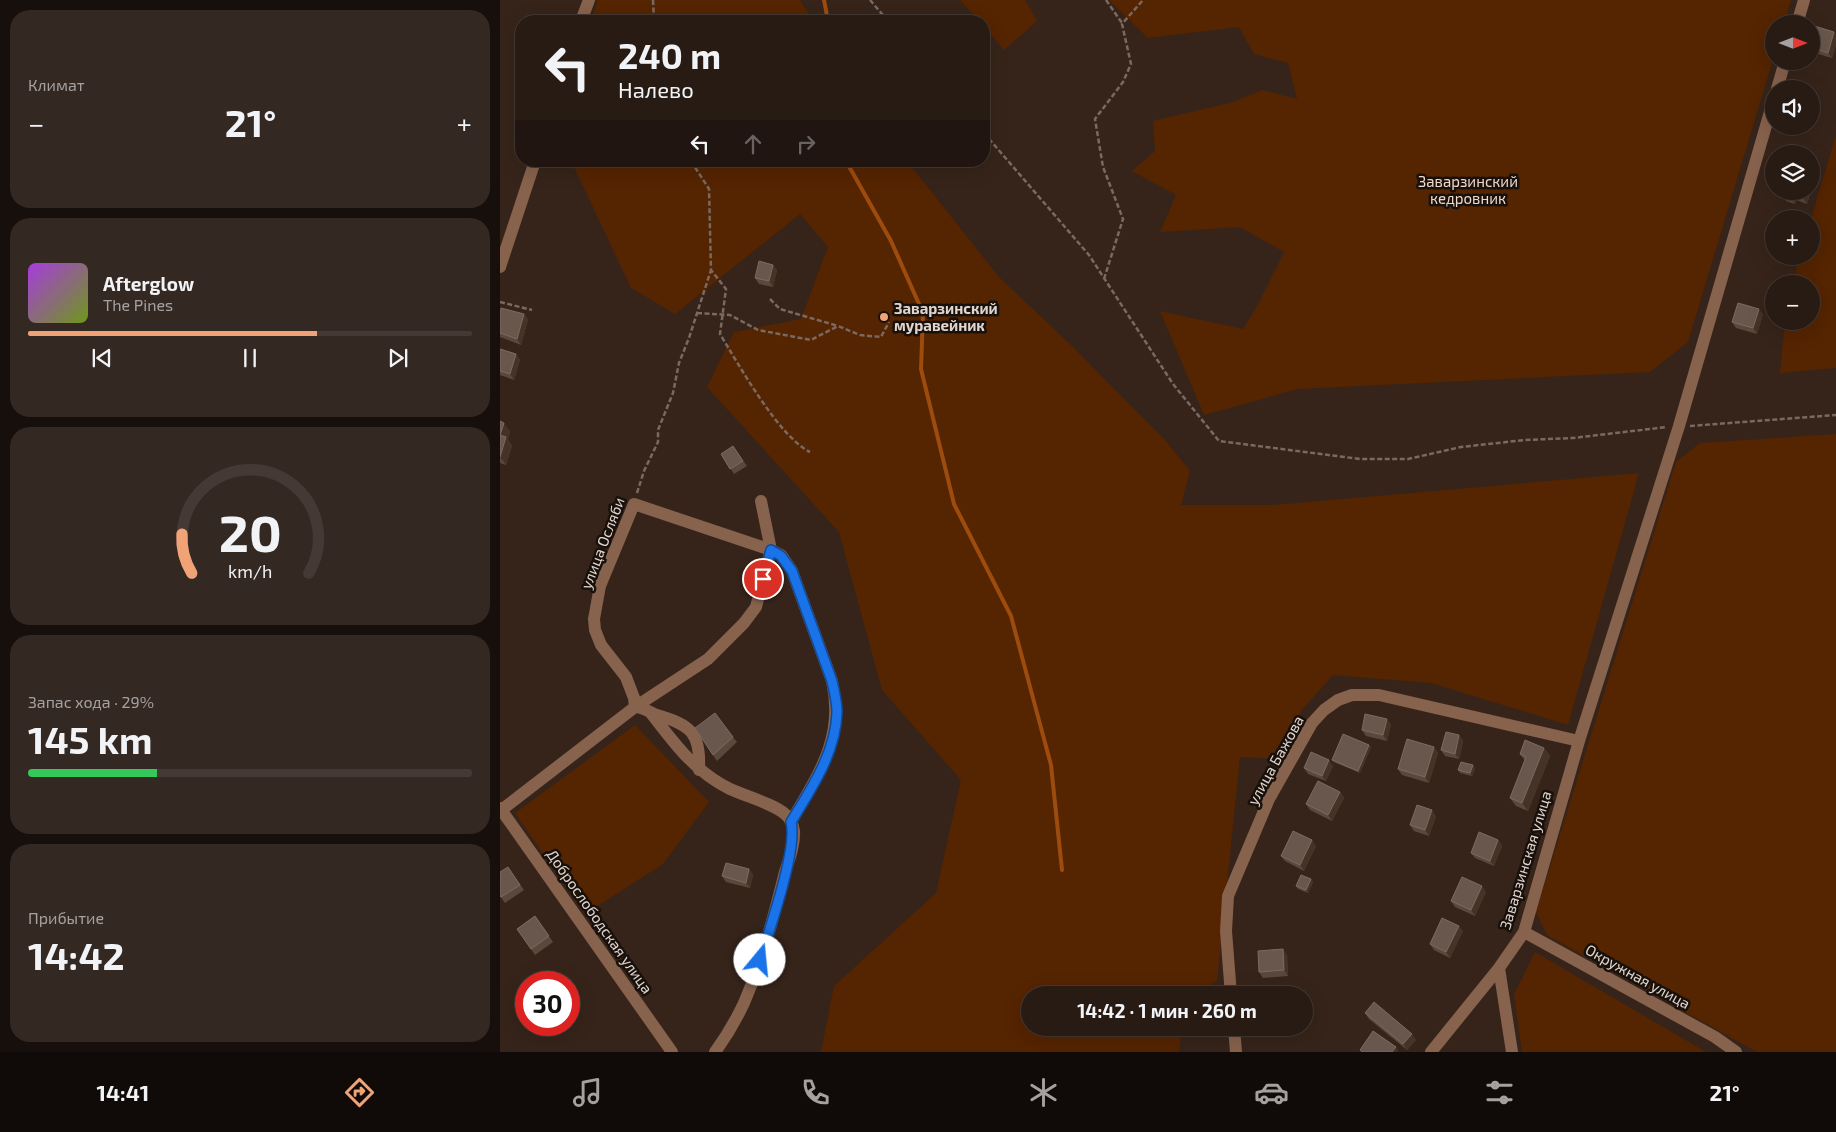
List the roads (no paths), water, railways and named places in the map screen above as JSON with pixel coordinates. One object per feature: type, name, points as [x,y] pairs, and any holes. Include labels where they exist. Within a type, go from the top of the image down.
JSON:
[{"type":"street","points":[[584,15],[589,0]]},
{"type":"street","points":[[1800,15],[1804,0]]},
{"type":"street","name":"Заварзинская улица","points":[[1431,1052],[1499,968],[1524,932],[1579,741],[1679,426],[1765,129]]},
{"type":"street","points":[[500,267],[533,167]]},
{"type":"street","points":[[500,810],[635,707],[708,660],[744,623],[756,607],[771,550],[761,501]]},
{"type":"street","name":"улица Осляби","points":[[635,707],[634,698],[626,677],[601,645],[595,630],[594,619],[600,586],[634,504],[771,550]]},
{"type":"street","points":[[771,550],[781,556],[792,571],[832,681],[836,699],[835,724],[824,766],[791,822]]},
{"type":"street","name":"улица Бажова","points":[[1230,986],[1226,931],[1228,896],[1270,799],[1312,722],[1338,700],[1352,695],[1373,695],[1579,741]]},
{"type":"street","points":[[635,707],[640,707],[651,713],[672,719],[691,730],[697,739],[699,747],[699,770]]},
{"type":"street","points":[[651,713],[685,756],[699,770],[728,788],[778,809],[786,815],[794,831],[778,902],[760,960],[743,1004],[715,1052]]},
{"type":"street","name":"Доброслободская улица","points":[[500,810],[672,1052]]},
{"type":"street","name":"Окружная улица","points":[[1524,932],[1715,1036],[1736,1052]]},
{"type":"street","points":[[1499,968],[1512,1052]]},
{"type":"street","points":[[1235,1036],[1236,1052]]},
{"type":"waterway","points":[[824,0],[827,15]]},
{"type":"waterway","points":[[849,167],[891,241],[923,313],[921,369],[954,504],[1011,616],[1051,765],[1062,870]]},
{"type":"place","name":"Заварзинский муравейник","points":[[884,317]]},
{"type":"park label","name":"Заварзинский кедровник","points":[[1468,190]]}]
